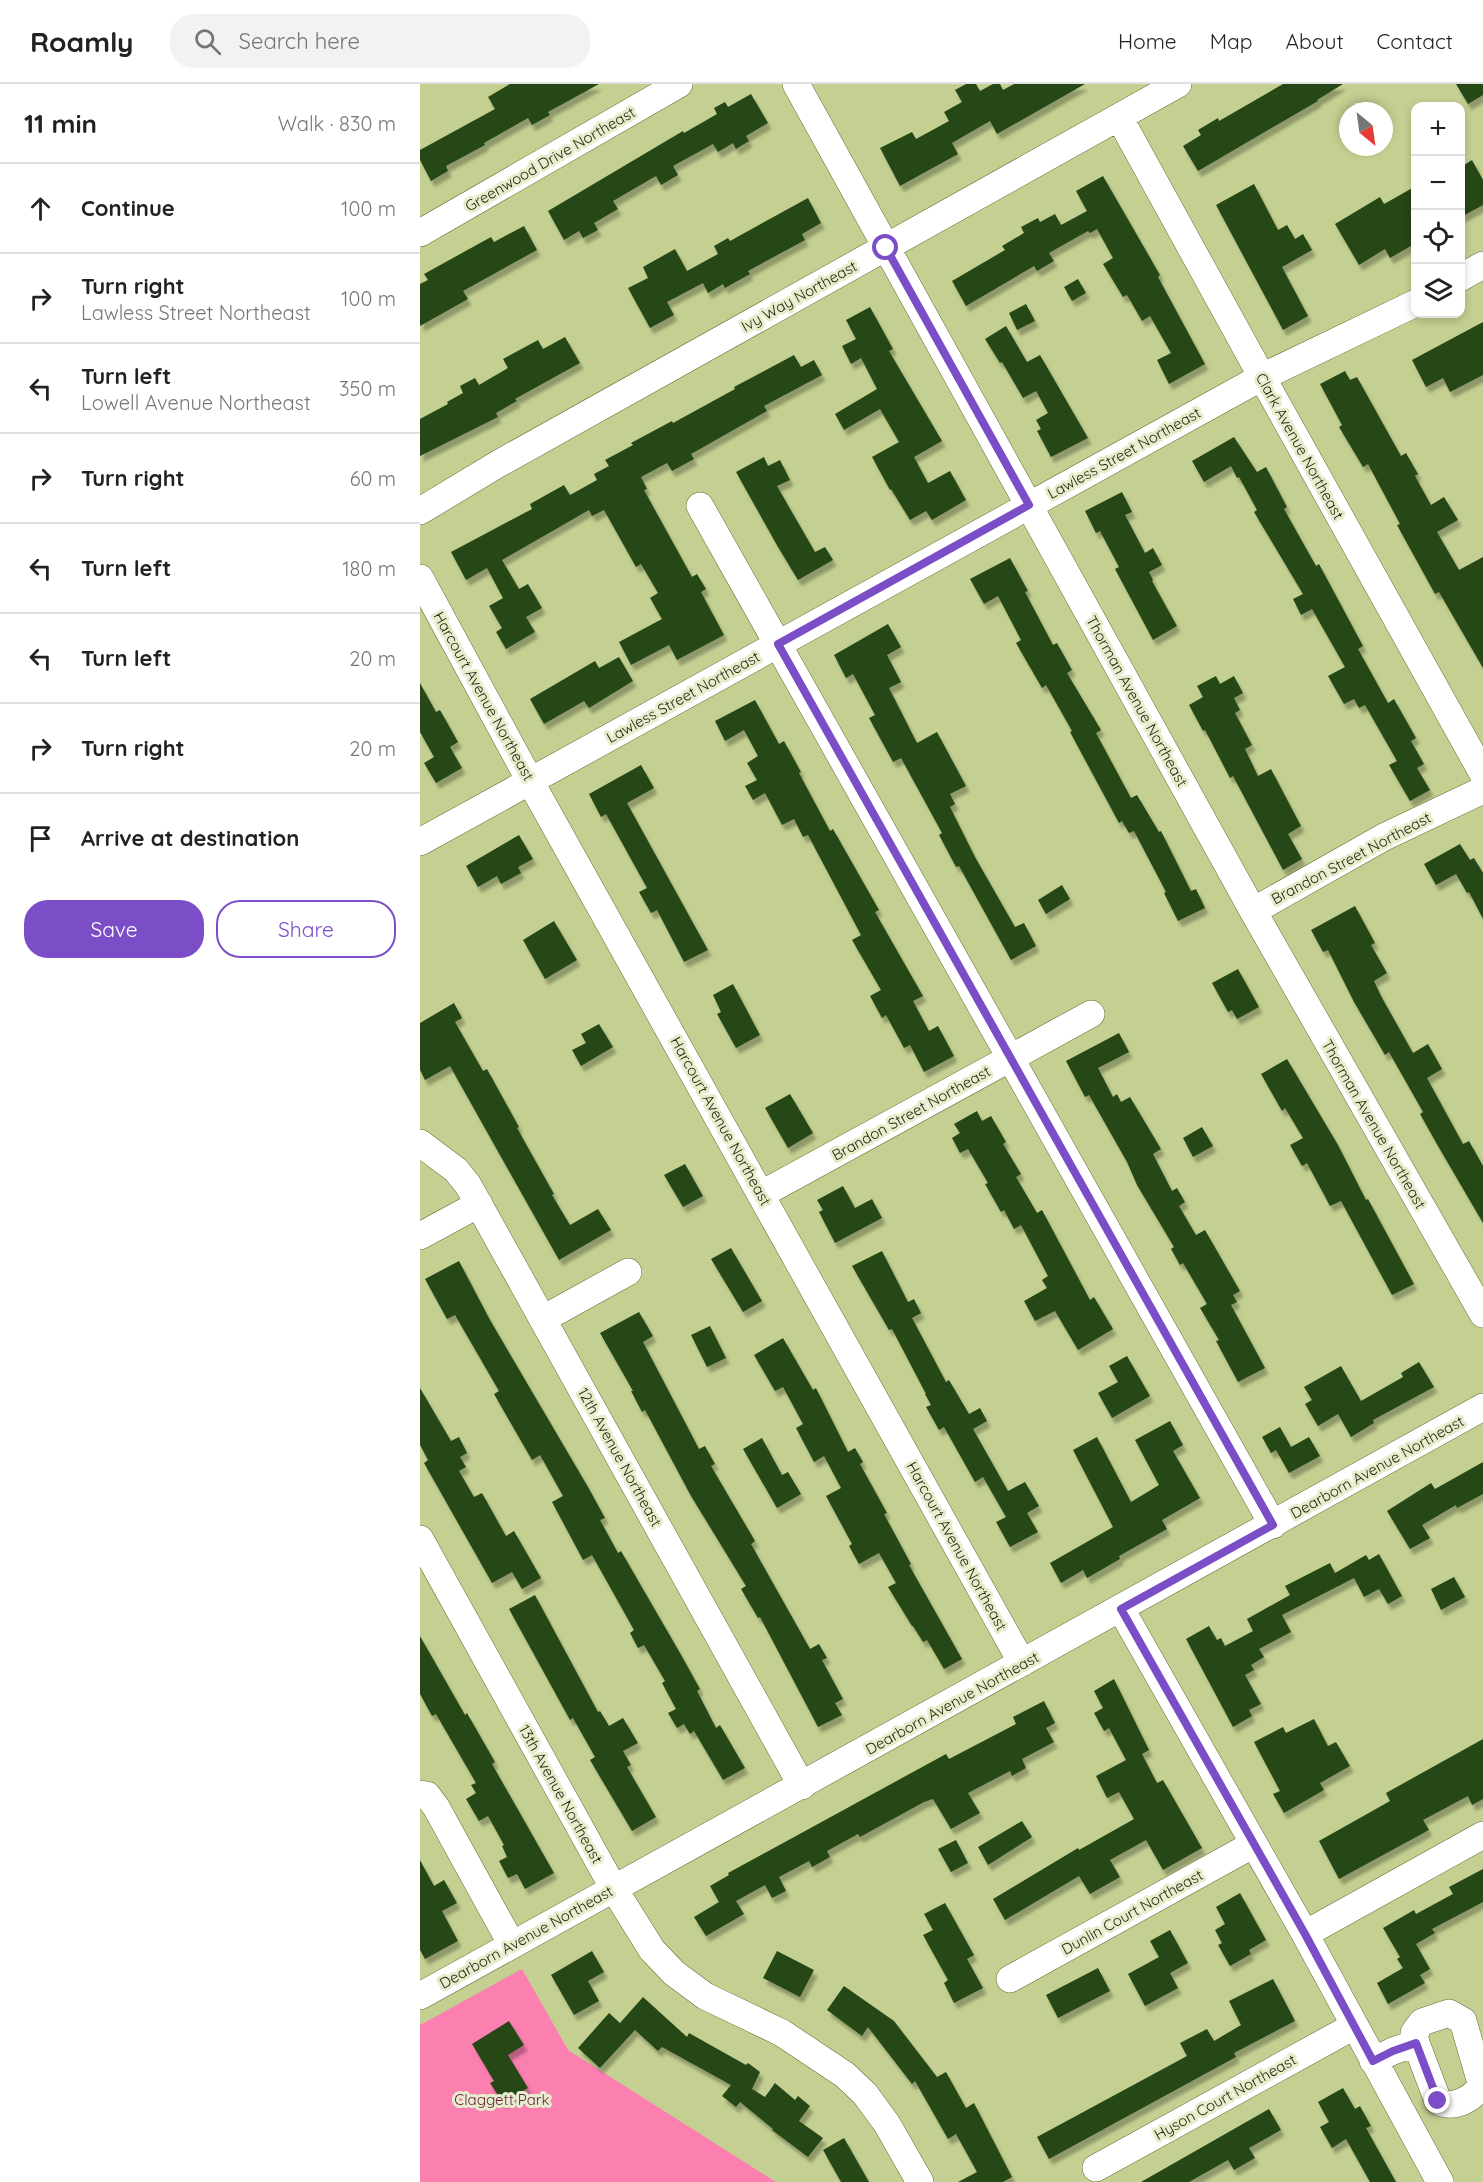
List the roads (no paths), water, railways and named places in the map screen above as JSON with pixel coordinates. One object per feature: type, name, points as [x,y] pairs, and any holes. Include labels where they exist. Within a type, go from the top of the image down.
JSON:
[{"type":"street","name":"Greenwood Drive Northeast","points":[[420,233],[679,84]]},
{"type":"street","name":"Thorman Avenue Northeast","points":[[796,84],[1253,911],[1483,1314]]},
{"type":"street","name":"Ivy Way Northeast","points":[[420,511],[498,464],[1178,84]]},
{"type":"street","name":"Clark Avenue Northeast","points":[[1119,117],[1483,774]]},
{"type":"street","points":[[1465,276],[1483,265]]},
{"type":"street","name":"Lawless Street Northeast","points":[[420,842],[1262,377],[1411,305]]},
{"type":"street","points":[[700,506],[1273,1525]]},
{"type":"street","name":"Harcourt Avenue Northeast","points":[[420,578],[530,781],[1022,1663]]},
{"type":"street","name":"Brandon Street Northeast","points":[[1253,911],[1384,837],[1483,790]]},
{"type":"street","name":"Brandon Street Northeast","points":[[762,1194],[1091,1014]]},
{"type":"street","name":"12th Avenue Northeast","points":[[420,1143],[456,1170],[468,1185],[802,1786]]},
{"type":"street","points":[[420,1236],[478,1204]]},
{"type":"street","points":[[543,1319],[628,1272]]},
{"type":"street","name":"Dearborn Avenue Northeast","points":[[420,1996],[1483,1407]]},
{"type":"street","name":"13th Avenue Northeast","points":[[420,1539],[614,1889],[652,1950],[674,1973],[705,1996],[782,2033],[845,2075],[865,2094],[886,2124],[920,2182]]},
{"type":"street","points":[[1121,1609],[1305,1934],[1440,2182]]},
{"type":"street","points":[[420,1794],[427,1795],[436,1807],[512,1945]]},
{"type":"street","points":[[1305,1934],[1483,1835]]},
{"type":"street","name":"Dunlin Court Northeast","points":[[1010,1979],[1254,1844]]},
{"type":"street","name":"Hyson Court Northeast","points":[[1096,2168],[1354,2026]]},
{"type":"street","points":[[1373,2061],[1416,2043]]},
{"type":"park label","name":"Claggett Park","points":[[502,2099]]}]
